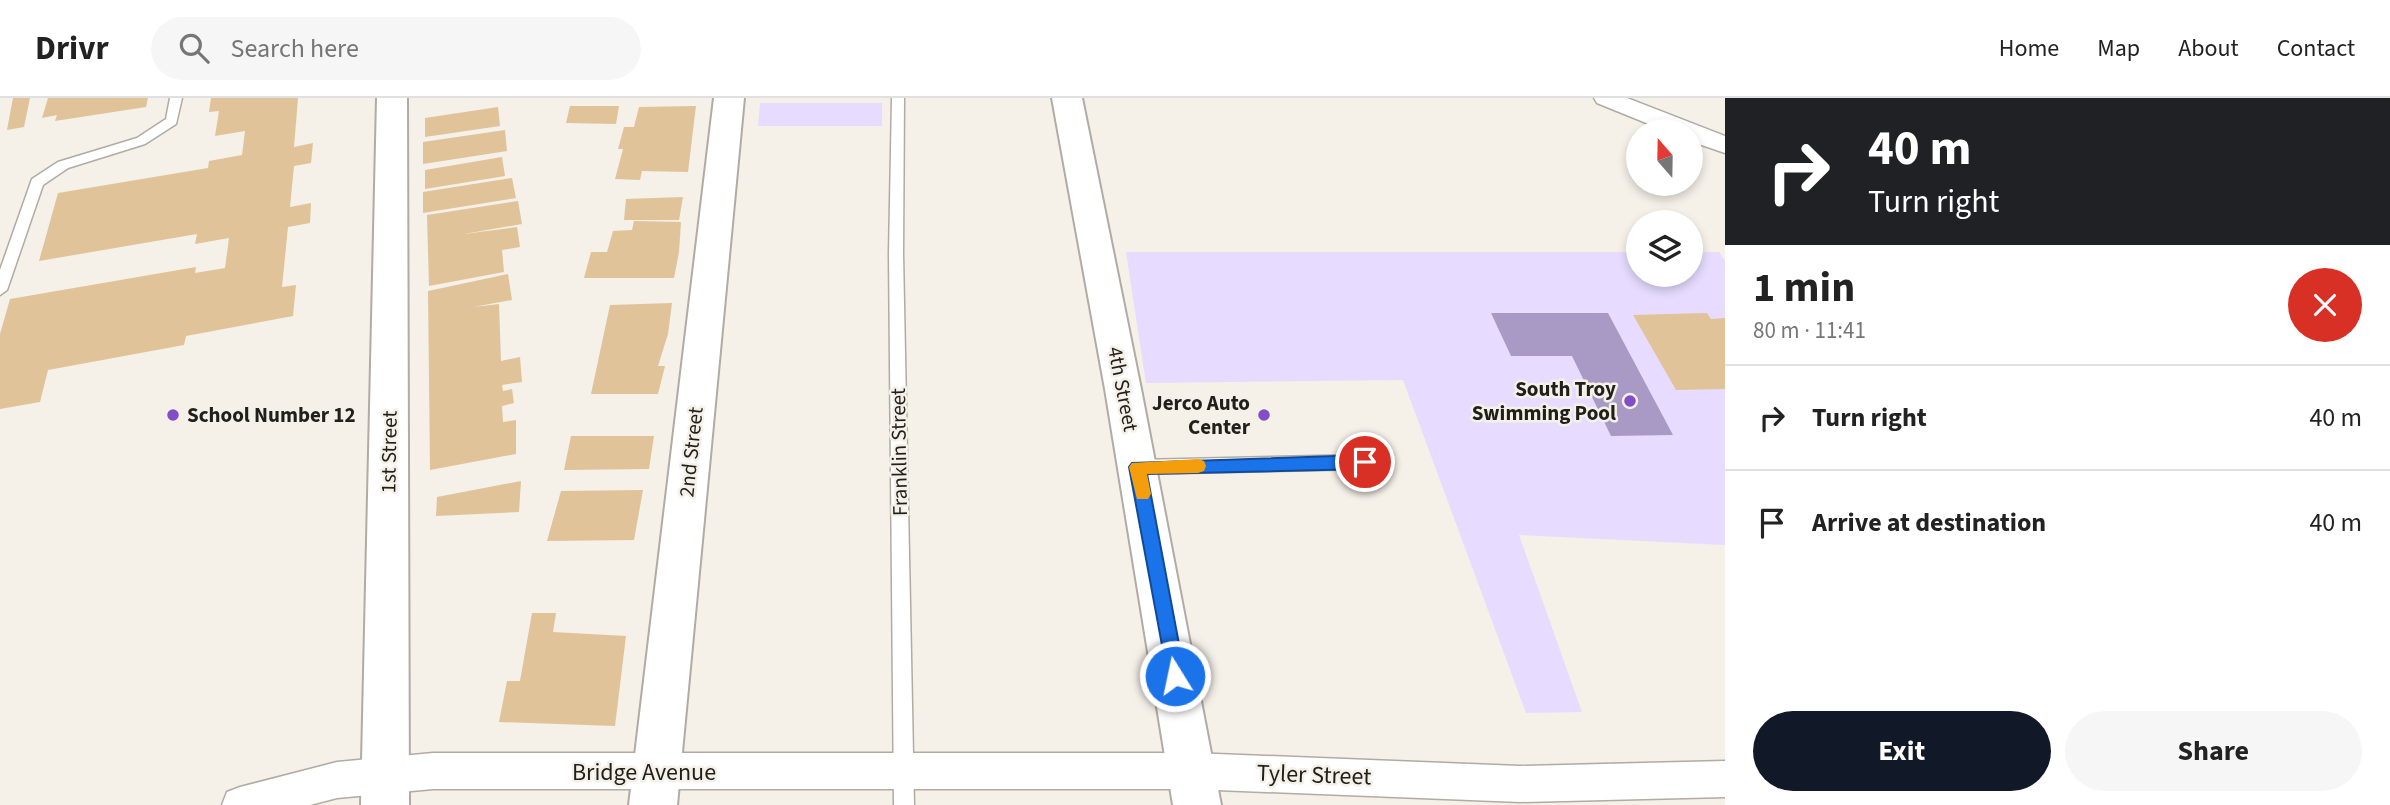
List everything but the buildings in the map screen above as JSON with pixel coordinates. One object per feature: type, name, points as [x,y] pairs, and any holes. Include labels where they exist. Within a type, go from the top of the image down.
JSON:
[{"type":"street","name":"1st Street","points":[[385,790],[393,98]]},
{"type":"street","name":"2nd Street","points":[[655,789],[729,98]]},
{"type":"street","name":"4th Street","points":[[1067,98],[1138,467],[1194,788]]},
{"type":"street","points":[[1605,98],[1657,119]]},
{"type":"street","points":[[1703,137],[1725,145]]},
{"type":"street","name":"Bridge Avenue","points":[[385,790],[433,771],[655,789],[903,789]]},
{"type":"street","name":"Tyler Street","points":[[903,789],[1194,788],[1725,779]]},
{"type":"street","points":[[240,805],[337,780],[385,790]]},
{"type":"lane","points":[[0,290],[37,182],[63,165],[141,141],[173,121],[176,98]]},
{"type":"lane","name":"Franklin Street","points":[[898,98],[896,253],[903,789]]},
{"type":"lane","points":[[1138,467],[1365,462]]},
{"type":"shaded area","points":[[760,103],[882,103],[882,126],[758,126]]},
{"type":"shaded area","name":"South Troy Swimming Pool","points":[[1126,252],[1626,252],[1626,287],[1703,287],[1703,252],[1719,252],[1725,261],[1725,545],[1519,535],[1582,712],[1526,713],[1403,380],[1146,383]]},
{"type":"shaded area","name":"South Troy Swimming Pool","points":[[1491,313],[1608,313],[1673,435],[1611,436],[1572,356],[1511,356]]},
{"type":"slow traffic","points":[[1142,494],[1138,467],[1198,466]]},
{"type":"place","name":"South Troy Swimming Pool","points":[[1630,401]]},
{"type":"place","name":"School Number 12","points":[[173,415]]},
{"type":"place","name":"Jerco Auto Center","points":[[1264,415]]},
{"type":"route","points":[[1175,676],[1138,467],[1365,462]]}]
